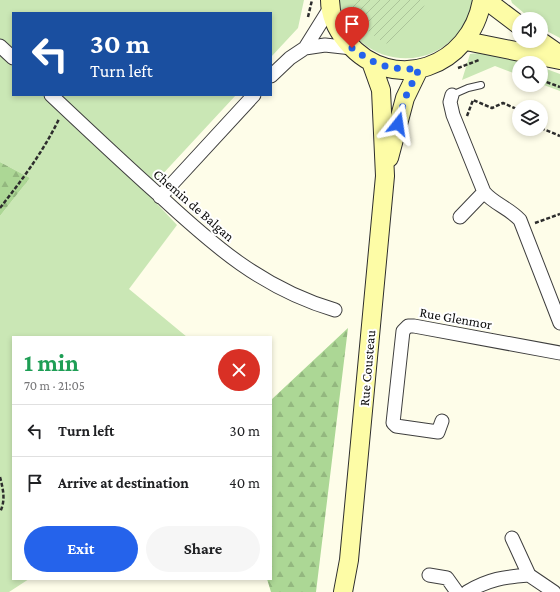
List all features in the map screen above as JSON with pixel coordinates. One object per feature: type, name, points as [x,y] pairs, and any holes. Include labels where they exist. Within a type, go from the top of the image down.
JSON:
[{"type":"main road","points":[[330,4],[338,29],[352,48],[372,62],[402,70],[419,69],[438,63],[453,53],[466,41],[474,28],[480,13],[482,0]]},
{"type":"main road","points":[[486,0],[512,20]]},
{"type":"main road","points":[[466,41],[560,60]]},
{"type":"main road","points":[[548,47],[560,56]]},
{"type":"main road","name":"Rue Cousteau","points":[[343,592],[348,560],[385,176],[381,90],[372,62]]},
{"type":"main road","name":"Rue Cousteau","points":[[385,176],[405,98],[419,69]]},
{"type":"main road","name":"Rue Cousteau","points":[[348,560],[349,592]]},
{"type":"street","points":[[305,48],[330,4]]},
{"type":"street","points":[[272,75],[290,58],[305,48],[325,45],[352,48]]},
{"type":"street","points":[[0,46],[12,57]]},
{"type":"street","points":[[452,95],[450,102],[453,115],[484,192],[490,200],[515,214],[520,220],[560,323]]},
{"type":"street","name":"Chemin de Balgan","points":[[53,96],[203,236],[258,277],[308,302],[336,310]]},
{"type":"street","points":[[160,197],[253,96]]},
{"type":"street","points":[[460,217],[484,192]]},
{"type":"street","name":"Rue Glenmor","points":[[442,420],[438,432],[396,426],[393,423],[402,331],[408,326],[560,353]]},
{"type":"street","points":[[512,538],[528,575],[554,592]]},
{"type":"street","points":[[428,575],[447,578],[458,592]]},
{"type":"street","points":[[467,592],[484,582],[502,577],[528,575]]},
{"type":"lane","points":[[452,95],[468,88],[481,85]]},
{"type":"path","points":[[308,19],[312,0]]},
{"type":"path","points":[[456,68],[484,58]]},
{"type":"path","points":[[548,83],[560,87]]},
{"type":"path","points":[[464,122],[473,100],[492,108],[503,103],[512,107]]},
{"type":"path","points":[[0,208],[27,174],[66,109]]},
{"type":"path","points":[[548,131],[560,136]]},
{"type":"path","points":[[523,227],[560,214]]},
{"type":"path","points":[[0,477],[4,492],[0,512]]},
{"type":"green space","points":[[0,0],[304,0],[298,28],[272,56],[272,12],[12,12],[12,96],[235,96],[146,192],[177,225],[129,289],[186,336],[12,336],[12,580],[27,580],[9,592],[0,592],[0,216],[30,178],[0,162]]},
{"type":"green space","points":[[339,0],[473,0],[470,13],[464,26],[443,47],[425,56],[406,58],[388,56],[370,48],[356,37],[345,20]]},
{"type":"green space","points":[[350,0],[427,0],[411,27],[400,37],[385,44],[359,24]]},
{"type":"green space","points":[[511,0],[560,0],[560,38],[548,32],[548,12],[523,12],[512,3]]},
{"type":"green space","points":[[488,52],[512,58],[512,72],[495,66],[462,80],[470,54]]},
{"type":"green space","points":[[548,70],[560,74],[560,91],[548,87]]},
{"type":"green space","points":[[0,162],[30,178],[0,216]]},
{"type":"green space","points":[[348,328],[316,592],[271,592],[267,580],[272,580],[272,399]]},
{"type":"route","points":[[352,48],[366,59],[388,68],[402,70],[419,69],[405,98],[398,124]]}]
